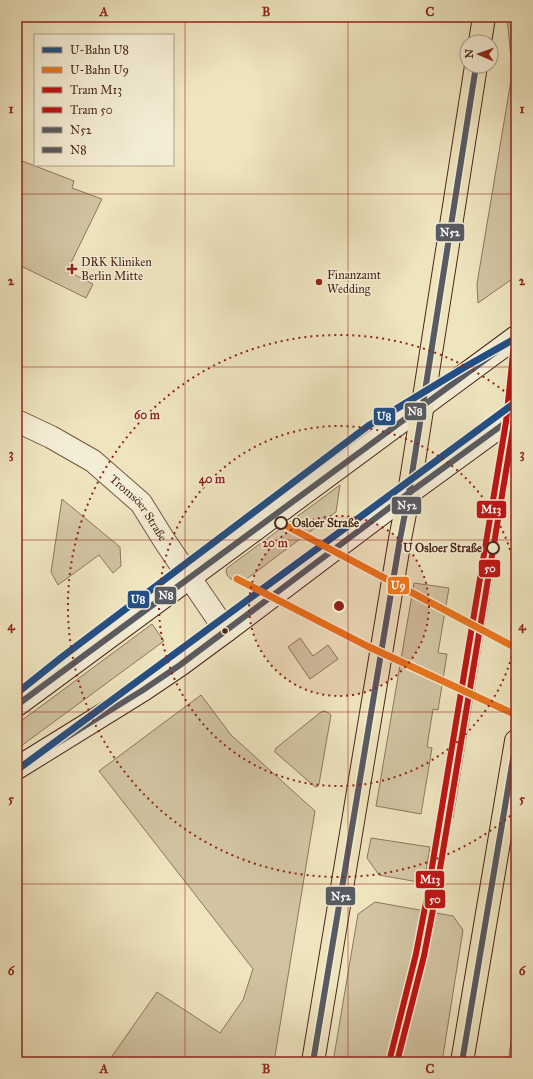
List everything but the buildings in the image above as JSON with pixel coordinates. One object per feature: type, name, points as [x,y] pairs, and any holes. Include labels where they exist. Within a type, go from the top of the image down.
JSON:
[{"type":"main road","points":[[481,34],[484,17]]},
{"type":"main road","points":[[312,1062],[409,493],[475,74]]},
{"type":"main road","points":[[17,705],[516,337]]},
{"type":"main road","points":[[17,768],[143,690],[226,631],[409,493],[516,415]]},
{"type":"main road","name":"Tromsöer Straße","points":[[17,421],[51,437],[92,461],[141,504],[189,578],[226,631]]},
{"type":"main road","points":[[462,1062],[512,784],[516,741]]},
{"type":"shaded area","points":[[507,17],[516,17],[515,277],[478,303],[477,284],[511,80],[511,59]]},
{"type":"shaded area","points":[[17,159],[74,181],[72,188],[102,199],[67,271],[93,284],[86,298],[17,264]]},
{"type":"shaded area","points":[[340,485],[336,512],[244,581],[235,581],[228,576],[226,571],[227,568]]},
{"type":"shaded area","points":[[497,498],[505,500],[453,818],[445,817]]},
{"type":"shaded area","points":[[62,499],[120,547],[121,566],[113,573],[99,555],[58,585],[51,572]]},
{"type":"shaded area","points":[[414,583],[449,588],[438,653],[447,654],[438,710],[433,709],[427,747],[432,748],[421,814],[376,806]]},
{"type":"shaded area","points":[[152,624],[164,641],[17,749],[17,724]]},
{"type":"shaded area","points":[[300,638],[313,656],[328,645],[338,659],[310,679],[288,647]]},
{"type":"shaded area","points":[[201,695],[231,735],[315,811],[274,1062],[108,1062],[157,992],[220,1033],[243,1000],[253,969],[99,771]]},
{"type":"shaded area","points":[[324,711],[331,715],[319,784],[317,787],[275,752],[275,750]]},
{"type":"shaded area","points":[[371,838],[430,847],[424,883],[379,875],[367,858]]},
{"type":"shaded area","points":[[375,902],[453,916],[463,930],[442,1062],[333,1062],[358,914]]},
{"type":"shaded area","points":[[516,1010],[516,1062],[508,1062]]},
{"type":"metro line","name":"U8","points":[[17,693],[62,657],[368,426],[516,338]]},
{"type":"metro line","name":"U8","points":[[17,770],[516,402]]},
{"type":"metro line","name":"U9","points":[[281,523],[516,648]]},
{"type":"metro line","name":"U9","points":[[237,579],[367,646],[516,715]]},
{"type":"tram line","name":"M13","points":[[389,1062],[416,954],[427,897],[506,422],[516,324]]},
{"type":"tram line","name":"50","points":[[397,1062],[424,956],[435,899],[514,423],[516,403]]},
{"type":"transit line","name":"N52","points":[[313,1062],[400,539],[409,493],[475,74]]},
{"type":"transit line","name":"N8","points":[[17,705],[516,337]]},
{"type":"transit line","name":"N8","points":[[17,768],[143,690],[180,665],[409,493],[516,415]]},
{"type":"transit line","name":"N52","points":[[462,1062],[516,741]]},
{"type":"place","name":"DRK Kliniken Berlin Mitte","points":[[72,269]]},
{"type":"place","name":"Finanzamt Wedding","points":[[319,282]]},
{"type":"place","name":"Osloer Straße","points":[[281,523]]},
{"type":"place","name":"U Osloer Straße","points":[[493,548]]}]
